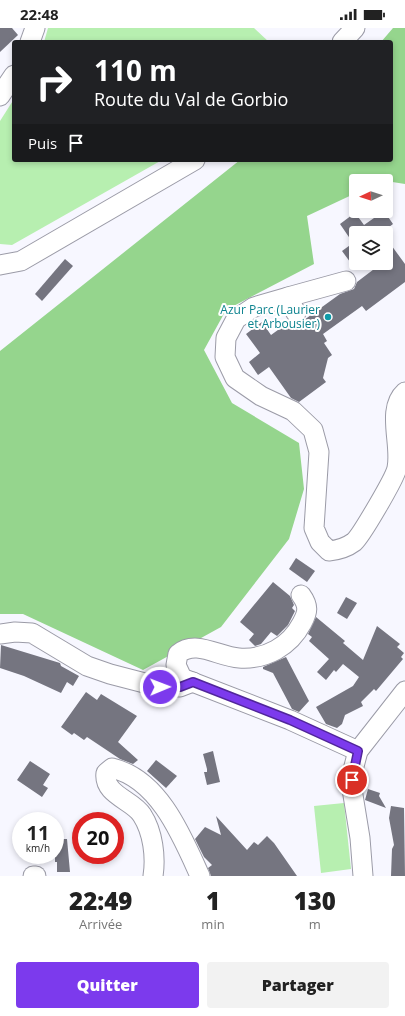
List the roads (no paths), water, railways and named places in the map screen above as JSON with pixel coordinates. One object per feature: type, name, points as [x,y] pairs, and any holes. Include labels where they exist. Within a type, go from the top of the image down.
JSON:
[{"type":"street","points":[[31,40],[35,28]]},
{"type":"street","points":[[344,40],[355,28]]},
{"type":"street","points":[[0,96],[12,78]]},
{"type":"street","points":[[0,265],[21,261],[192,162]]},
{"type":"street","points":[[346,281],[292,305],[254,307],[236,318],[226,338],[225,357],[235,378],[261,396],[293,411],[312,430],[318,452],[314,528],[320,542],[329,551],[340,550],[356,541],[391,483],[397,470],[400,453],[395,417],[398,403],[405,392]]},
{"type":"street","points":[[301,595],[307,603],[308,609],[304,620],[298,631],[277,651],[253,658],[239,658],[205,649],[184,649],[178,654],[176,665],[182,678],[290,720],[358,751]]},
{"type":"street","points":[[0,634],[15,632],[32,633],[87,666],[110,674],[160,687],[180,687],[193,682]]},
{"type":"street","points":[[363,876],[360,838],[352,790],[353,770],[358,751],[405,691]]},
{"type":"street","points":[[153,876],[154,852],[150,830],[142,814],[110,788],[105,780],[106,773],[112,768],[124,771],[136,778],[163,804],[200,876]]},
{"type":"place","name":"Azur Parc (Laurier et Arbousier)","points":[[328,317]]}]
